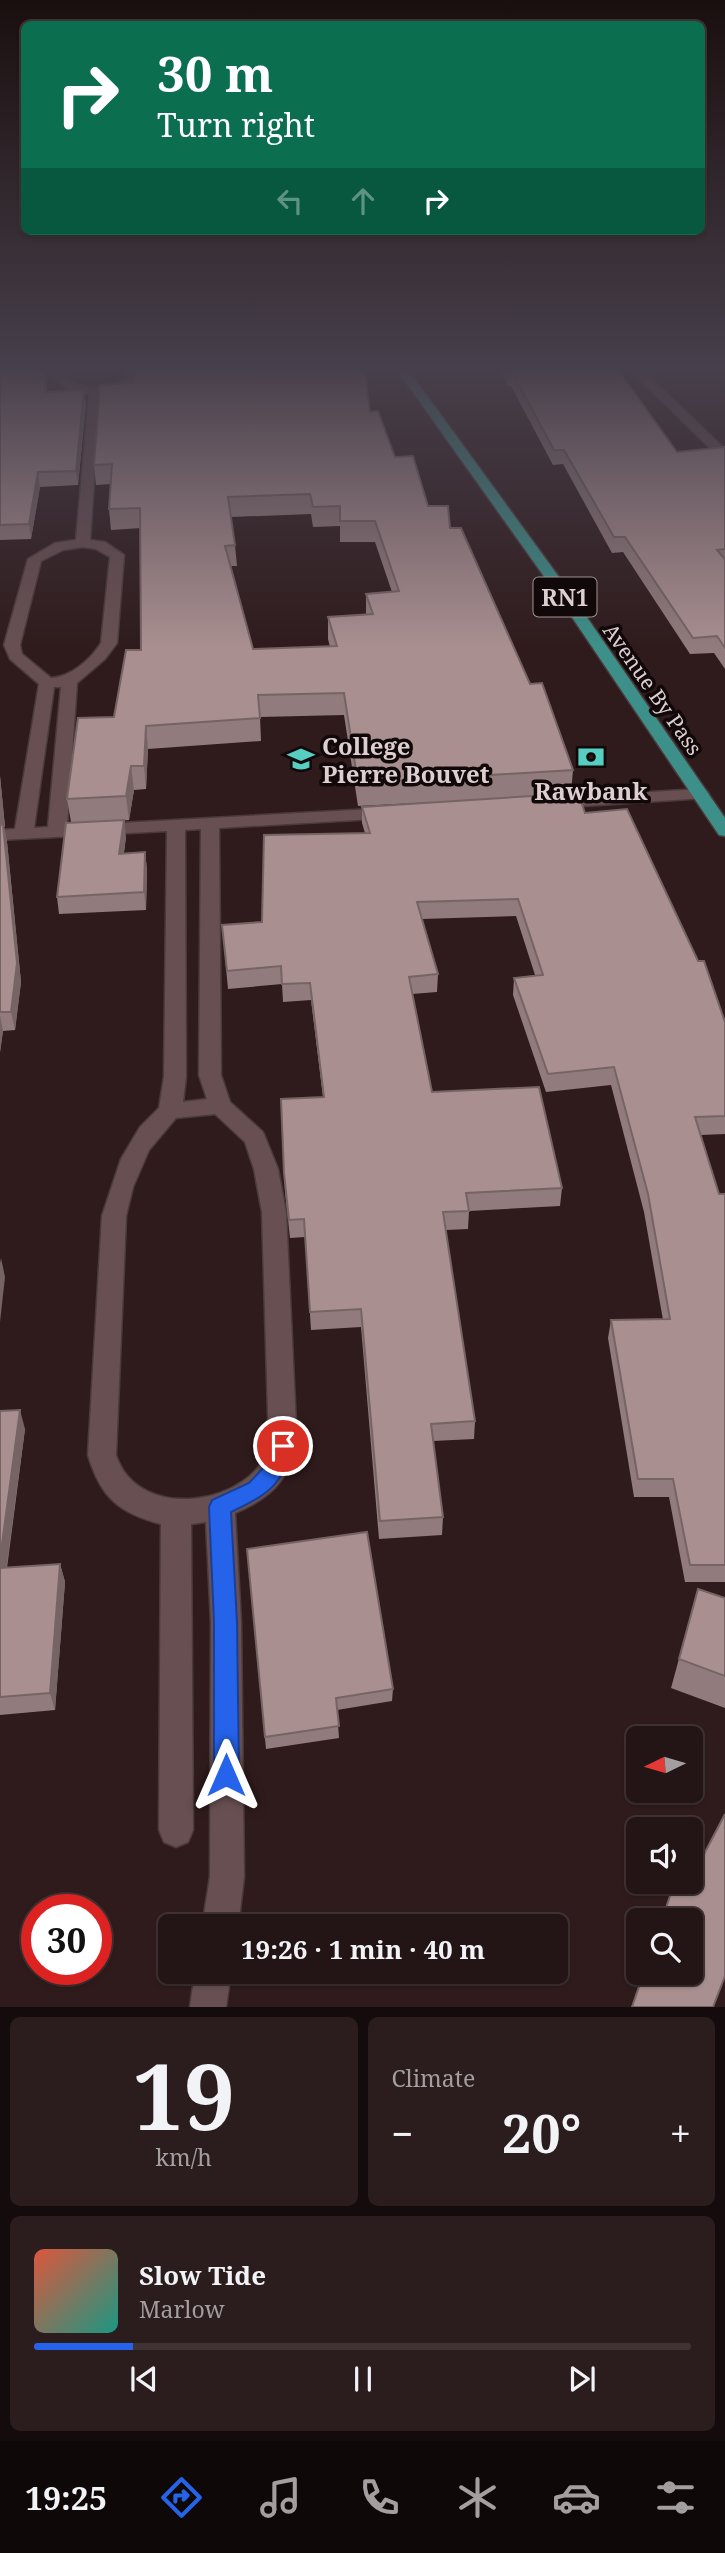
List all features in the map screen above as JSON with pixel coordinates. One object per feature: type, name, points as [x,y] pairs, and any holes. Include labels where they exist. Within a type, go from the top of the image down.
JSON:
[{"type":"highway","name":"Avenue By Pass","points":[[468,461],[559,587],[725,831]]},
{"type":"street","points":[[83,543],[90,461]]},
{"type":"street","points":[[83,543],[110,549],[117,555],[109,643],[100,656],[69,682],[47,683],[15,656],[12,645],[35,559],[60,546],[83,543]]},
{"type":"street","points":[[57,832],[69,682]]},
{"type":"street","points":[[24,834],[47,683]]},
{"type":"street","points":[[537,804],[700,794]]},
{"type":"street","points":[[0,835],[176,827],[414,811]]},
{"type":"street","points":[[210,824],[210,1075],[220,1106],[255,1138],[266,1169],[274,1212],[283,1446],[275,1470],[257,1489],[220,1507],[176,1511],[149,1508],[127,1498],[109,1478],[102,1455],[114,1216],[121,1184],[155,1123],[170,1111],[220,1106]]},
{"type":"street","points":[[170,1111],[175,1077],[176,827]]},
{"type":"street","points":[[220,1507],[226,1622],[227,1877],[222,1914]]},
{"type":"street","points":[[176,1511],[176,1830]]},
{"type":"street","points":[[208,2007],[211,1984]]},
{"type":"building","points":[[0,461],[77,461],[76,471],[38,472],[29,524],[0,525]]},
{"type":"building","points":[[94,461],[414,461],[428,506],[448,506],[450,528],[461,528],[530,684],[542,683],[573,770],[358,783],[344,693],[258,695],[260,718],[146,726],[144,766],[131,766],[126,796],[67,799],[78,718],[114,717],[126,650],[141,650],[140,508],[109,509],[112,464],[94,465]],"holes":[[[310,494],[313,507],[340,506],[340,521],[375,521],[399,591],[366,594],[373,614],[328,617],[337,646],[253,649],[225,546],[235,545],[228,497]]]},
{"type":"building","points":[[570,461],[725,461],[725,549],[717,550],[725,559],[725,648],[717,636],[693,638],[625,537],[614,537]]},
{"type":"building","points":[[578,793],[585,813],[627,809],[698,961],[704,961],[725,1022],[725,1116],[695,1117],[719,1194],[725,1194],[725,1565],[690,1565],[673,1479],[638,1479],[611,1320],[670,1319],[648,1194],[614,1067],[548,1074],[514,978],[543,975],[518,899],[417,902],[438,974],[409,977],[432,1092],[539,1087],[562,1188],[466,1193],[469,1211],[443,1212],[475,1421],[431,1424],[443,1517],[380,1521],[361,1309],[310,1312],[304,1219],[289,1220],[281,1099],[324,1097],[310,983],[282,984],[281,966],[227,971],[222,925],[262,922],[264,835],[370,833],[362,807]]},
{"type":"building","points":[[124,820],[119,854],[145,852],[144,892],[57,897],[66,823]]},
{"type":"building","points":[[0,824],[3,825],[17,963],[11,1012],[0,1012]]},
{"type":"building","points":[[20,1410],[0,1559],[0,1411]]},
{"type":"building","points":[[367,1532],[393,1689],[336,1698],[339,1726],[265,1737],[247,1549]]},
{"type":"building","points":[[60,1564],[50,1693],[0,1697],[0,1568]]},
{"type":"building","points":[[698,1589],[725,1598],[725,1676],[679,1659]]},
{"type":"building","points":[[725,1814],[725,1976],[713,2007],[632,2007],[640,1985],[703,1985],[703,1908],[666,1908],[671,1894],[703,1894],[703,1856]]},
{"type":"place","name":"Rawbank","points":[[591,757]]},
{"type":"place","name":"College Pierre Bouvet","points":[[301,759]]},
{"type":"route","points":[[226,1775],[226,1622],[220,1507],[257,1489],[275,1470],[283,1446]]}]
